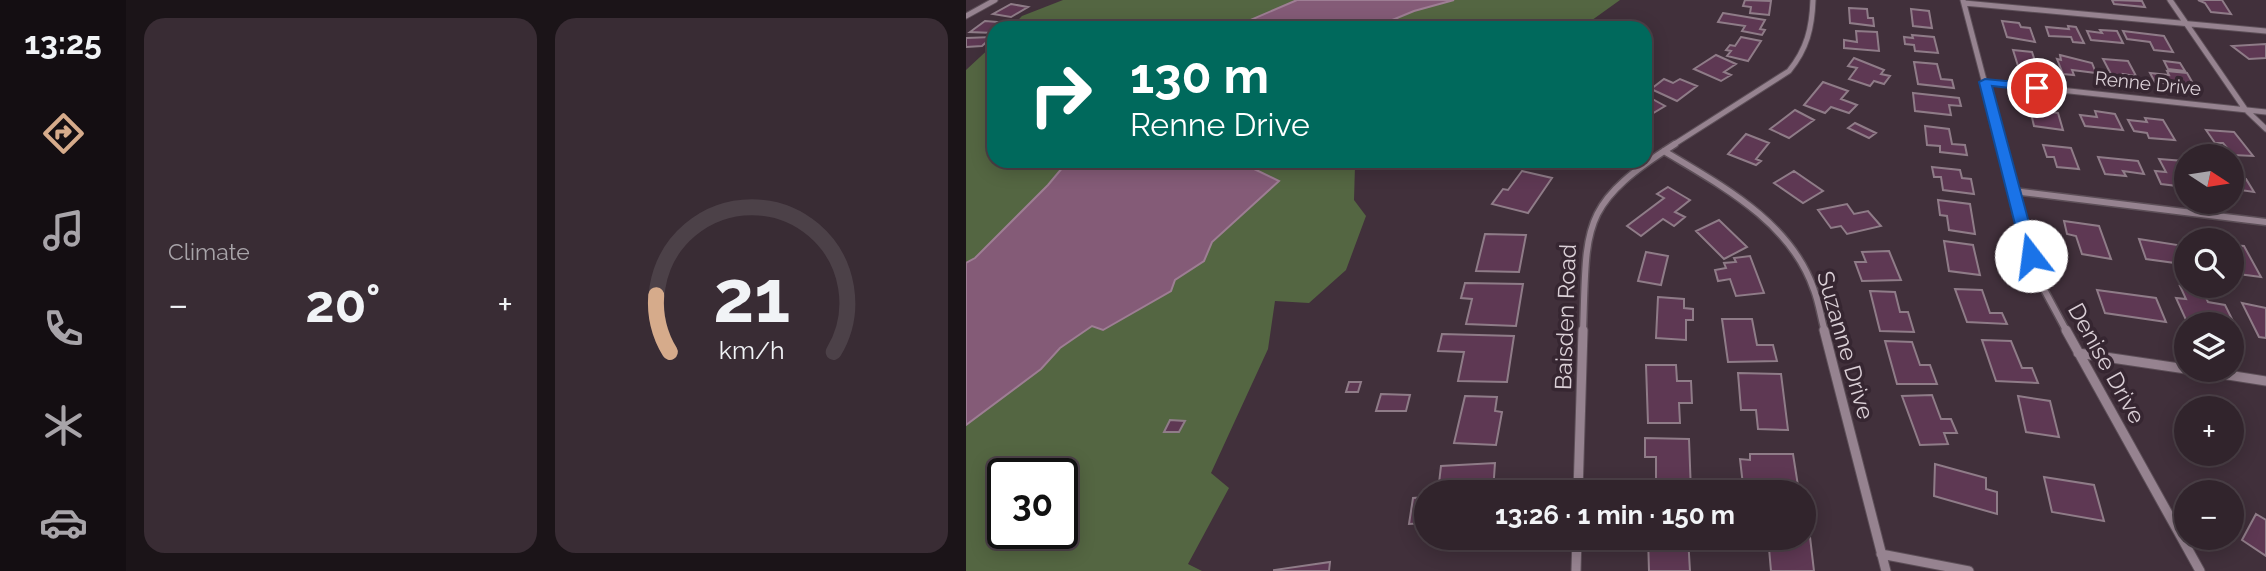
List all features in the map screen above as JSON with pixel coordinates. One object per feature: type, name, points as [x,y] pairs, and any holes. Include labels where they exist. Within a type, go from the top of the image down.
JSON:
[{"type":"street","points":[[966,16],[995,0]]},
{"type":"street","name":"Baisden Road","points":[[1652,159],[1789,71],[1805,50],[1810,38],[1814,0]]},
{"type":"street","points":[[2170,0],[2245,109],[2266,129]]},
{"type":"street","points":[[1964,2],[2266,31]]},
{"type":"street","name":"Denise Drive","points":[[1964,2],[2013,191],[2040,282],[2200,571]]},
{"type":"street","name":"Renne Drive","points":[[1985,82],[2266,112]]},
{"type":"street","name":"Suzanne Drive","points":[[1664,151],[1760,212],[1791,246],[1805,267],[1814,289],[1886,571]]},
{"type":"street","name":"Baisden Road","points":[[1578,480],[1586,247],[1589,229],[1597,211],[1619,182],[1639,168]]},
{"type":"street","points":[[2013,191],[2266,222]]},
{"type":"street","points":[[2078,352],[2174,367]]},
{"type":"street","points":[[2244,378],[2266,381]]},
{"type":"street","points":[[1576,571],[1577,550]]},
{"type":"street","points":[[1881,554],[1969,571]]},
{"type":"green space","points":[[1063,0],[1297,0],[1248,21],[1017,21],[1022,16]]},
{"type":"green space","points":[[1454,0],[1620,0],[1591,21],[1390,21]]},
{"type":"green space","points":[[987,50],[987,168],[1062,168],[975,258],[966,263],[966,70]]},
{"type":"green space","points":[[1251,168],[1355,168],[1354,200],[1366,216],[1346,270],[1309,303],[1275,301],[1268,349],[1211,473],[1229,488],[1188,564],[1202,571],[966,571],[966,425],[1041,369],[1060,348],[1092,326],[1103,330],[1171,291],[1175,280],[1204,261],[1212,242],[1278,181]]},
{"type":"shaded area","points":[[1297,0],[1454,0],[1390,21],[1248,21]]},
{"type":"shaded area","points":[[1062,168],[1252,168],[1279,181],[1212,242],[1204,261],[1175,280],[1171,291],[1103,330],[1092,326],[1060,348],[1041,369],[966,425],[966,263],[975,258]]},
{"type":"building","points":[[1745,0],[1771,1],[1769,15],[1750,13],[1751,7],[1743,6]]},
{"type":"building","points":[[2112,0],[2142,1],[2145,7],[2114,4]]},
{"type":"building","points":[[2198,0],[2222,0],[2231,14],[2211,12],[2205,3]]},
{"type":"building","points":[[1011,4],[1028,7],[1011,17],[993,14]]},
{"type":"building","points":[[1849,8],[1867,9],[1868,18],[1873,18],[1874,26],[1850,23]]},
{"type":"building","points":[[1911,9],[1929,11],[1932,28],[1913,26]]},
{"type":"building","points":[[1723,13],[1765,20],[1760,29],[1765,30],[1762,35],[1742,31],[1745,26],[1718,22]]},
{"type":"building","points":[[985,21],[987,21],[987,33],[970,32]]},
{"type":"building","points":[[2002,21],[2019,23],[2021,27],[2030,28],[2035,42],[2007,37]]},
{"type":"building","points":[[2068,26],[2076,27],[2084,43],[2073,42],[2071,37],[2049,36],[2046,27],[2069,29]]},
{"type":"building","points":[[2100,30],[2117,31],[2123,43],[2091,40],[2087,31],[2102,33]]},
{"type":"building","points":[[1856,31],[1877,32],[1879,51],[1844,48],[1844,40],[1857,42]]},
{"type":"building","points":[[2123,31],[2164,36],[2173,52],[2154,50],[2150,42],[2127,39]]},
{"type":"building","points":[[1912,35],[1934,37],[1938,53],[1915,51],[1914,45],[1905,44],[1904,37],[1913,38]]},
{"type":"building","points":[[987,37],[987,42],[982,46],[966,47],[966,38]]},
{"type":"building","points":[[1741,37],[1761,41],[1748,61],[1727,56],[1731,51],[1726,50],[1730,45],[1735,46]]},
{"type":"building","points":[[2266,44],[2266,58],[2249,59],[2232,46]]},
{"type":"building","points":[[2013,50],[2032,52],[2035,61],[2040,61],[2043,67],[2036,66],[2038,70],[2019,69]]},
{"type":"building","points":[[1716,55],[1736,64],[1724,72],[1731,75],[1721,81],[1694,69]]},
{"type":"building","points":[[2060,55],[2092,63],[2096,73],[2072,70],[2074,75],[2063,74],[2057,59],[2061,60]]},
{"type":"building","points":[[1854,58],[1884,70],[1881,74],[1890,76],[1884,84],[1874,81],[1870,86],[1849,79],[1857,68],[1848,66]]},
{"type":"building","points":[[2103,59],[2128,61],[2136,76],[2123,74],[2125,79],[2113,78]]},
{"type":"building","points":[[2164,61],[2180,63],[2185,71],[2168,69]]},
{"type":"building","points":[[1914,62],[1937,64],[1941,79],[1952,80],[1954,88],[1918,84]]},
{"type":"building","points":[[2167,71],[2187,73],[2195,87],[2155,82],[2150,73],[2169,75]]},
{"type":"building","points":[[1664,79],[1673,83],[1680,79],[1697,86],[1677,101],[1652,88]]},
{"type":"building","points":[[1823,82],[1848,91],[1841,99],[1857,105],[1849,113],[1831,107],[1825,113],[1804,105]]},
{"type":"building","points":[[1913,93],[1959,98],[1961,106],[1949,105],[1951,115],[1915,111]]},
{"type":"building","points":[[1652,99],[1665,106],[1652,114]]},
{"type":"building","points":[[2030,109],[2058,113],[2063,130],[2034,126]]},
{"type":"building","points":[[1795,110],[1814,120],[1789,138],[1770,129]]},
{"type":"building","points":[[2095,111],[2115,114],[2123,130],[2085,126],[2080,115],[2097,117]]},
{"type":"building","points":[[2145,118],[2163,120],[2175,140],[2149,138],[2147,133],[2134,131],[2128,120],[2147,122]]},
{"type":"building","points":[[1855,123],[1876,133],[1869,138],[1848,128]]},
{"type":"building","points":[[1925,126],[1949,129],[1952,144],[1965,145],[1967,155],[1940,152],[1940,146],[1927,145]]},
{"type":"building","points":[[2206,130],[2234,132],[2244,144],[2224,144],[2215,143]]},
{"type":"building","points":[[1746,134],[1769,143],[1756,159],[1761,161],[1756,165],[1728,154]]},
{"type":"building","points":[[2043,145],[2071,148],[2079,169],[2057,167],[2054,157],[2047,157]]},
{"type":"building","points":[[2244,145],[2253,156],[2244,156]]},
{"type":"building","points":[[2098,157],[2138,161],[2144,174],[2123,171],[2126,176],[2105,174]]},
{"type":"building","points":[[2159,159],[2174,160],[2174,186],[2161,184],[2155,171],[2166,172]]},
{"type":"building","points":[[1932,167],[1960,170],[1962,178],[1971,179],[1974,194],[1943,190],[1941,177],[1934,177]]},
{"type":"building","points":[[1522,171],[1552,178],[1528,213],[1492,204],[1503,189],[1508,190]]},
{"type":"building","points":[[1794,171],[1823,191],[1803,203],[1774,183]]},
{"type":"building","points":[[2244,179],[2246,179],[2254,192],[2244,190]]},
{"type":"building","points":[[1668,187],[1690,200],[1675,212],[1685,217],[1674,226],[1663,219],[1641,236],[1627,226],[1664,198],[1657,194]]},
{"type":"building","points":[[1938,200],[1970,204],[1975,234],[1949,230],[1947,216],[1940,215]]},
{"type":"building","points":[[1847,204],[1854,214],[1868,211],[1881,226],[1847,234],[1841,226],[1831,228],[1818,210]]},
{"type":"building","points":[[1719,220],[1747,247],[1724,259],[1696,231]]},
{"type":"building","points":[[2064,221],[2099,226],[2111,259],[2082,254],[2076,236],[2067,234]]},
{"type":"building","points":[[1485,234],[1526,235],[1519,272],[1476,271]]},
{"type":"building","points":[[2139,239],[2174,244],[2174,263],[2146,259]]},
{"type":"building","points":[[1944,241],[1973,245],[1980,275],[1949,271]]},
{"type":"building","points":[[2244,246],[2261,277],[2244,275]]},
{"type":"building","points":[[1889,251],[1901,280],[1862,281],[1855,262],[1866,262],[1862,252]]},
{"type":"building","points":[[1646,252],[1668,256],[1661,285],[1638,281]]},
{"type":"building","points":[[1750,256],[1764,293],[1736,296],[1730,279],[1718,281],[1715,270],[1726,268],[1724,263],[1736,262],[1734,258]]},
{"type":"building","points":[[1465,283],[1523,284],[1516,326],[1466,324],[1472,299],[1461,298]]},
{"type":"building","points":[[1955,289],[1982,290],[1990,313],[2002,313],[2007,324],[1967,322]]},
{"type":"building","points":[[2097,290],[2156,298],[2166,322],[2105,313]]},
{"type":"building","points":[[1870,291],[1895,292],[1900,312],[1908,312],[1914,332],[1880,331]]},
{"type":"building","points":[[1658,297],[1684,299],[1684,308],[1693,309],[1693,320],[1686,320],[1686,340],[1656,338]]},
{"type":"building","points":[[2176,298],[2206,298],[2208,302],[2225,305],[2228,312],[2182,312]]},
{"type":"building","points":[[2242,303],[2266,308],[2266,338],[2259,337]]},
{"type":"building","points":[[1722,319],[1752,319],[1757,345],[1773,345],[1777,361],[1728,362]]},
{"type":"building","points":[[1442,334],[1514,336],[1507,382],[1458,381],[1464,352],[1438,351]]},
{"type":"building","points":[[1982,340],[2011,341],[2022,368],[2032,368],[2038,383],[1996,381]]},
{"type":"building","points":[[1885,341],[1912,342],[1920,365],[1930,365],[1937,384],[1897,384]]},
{"type":"building","points":[[1646,365],[1676,365],[1677,381],[1691,381],[1692,403],[1679,403],[1680,423],[1648,423]]},
{"type":"building","points":[[1738,373],[1781,374],[1788,430],[1758,429],[1756,410],[1741,410]]},
{"type":"building","points":[[1349,382],[1361,382],[1358,392],[1346,392]]},
{"type":"building","points":[[1381,394],[1410,395],[1406,411],[1376,411]]},
{"type":"building","points":[[1932,395],[1941,419],[1951,419],[1957,433],[1944,433],[1948,444],[1920,445],[1902,396]]},
{"type":"building","points":[[1465,396],[1497,397],[1495,411],[1502,412],[1496,445],[1454,443]]},
{"type":"building","points":[[2018,396],[2050,401],[2059,437],[2026,432]]},
{"type":"building","points":[[1170,420],[1185,421],[1179,432],[1164,432]]},
{"type":"building","points":[[1645,438],[1689,439],[1691,480],[1656,480],[1656,457],[1645,457]]},
{"type":"building","points":[[1750,454],[1793,454],[1797,480],[1742,480],[1740,459],[1750,460]]},
{"type":"building","points":[[1495,463],[1494,480],[1439,480],[1441,466]]},
{"type":"building","points":[[1935,464],[1986,478],[1986,489],[1997,492],[1997,514],[1934,496]]},
{"type":"building","points":[[2044,477],[2094,485],[2104,521],[2052,512]]},
{"type":"building","points":[[1413,498],[1414,524],[1409,524]]},
{"type":"building","points":[[2256,514],[2266,520],[2266,556],[2244,541]]},
{"type":"building","points":[[1648,550],[1689,550],[1690,571],[1649,571]]},
{"type":"building","points":[[1769,550],[1812,550],[1814,571],[1771,571]]},
{"type":"building","points":[[1330,562],[1329,571],[1274,571],[1274,570]]},
{"type":"route","points":[[2031,256],[1985,82],[2037,88]]}]
